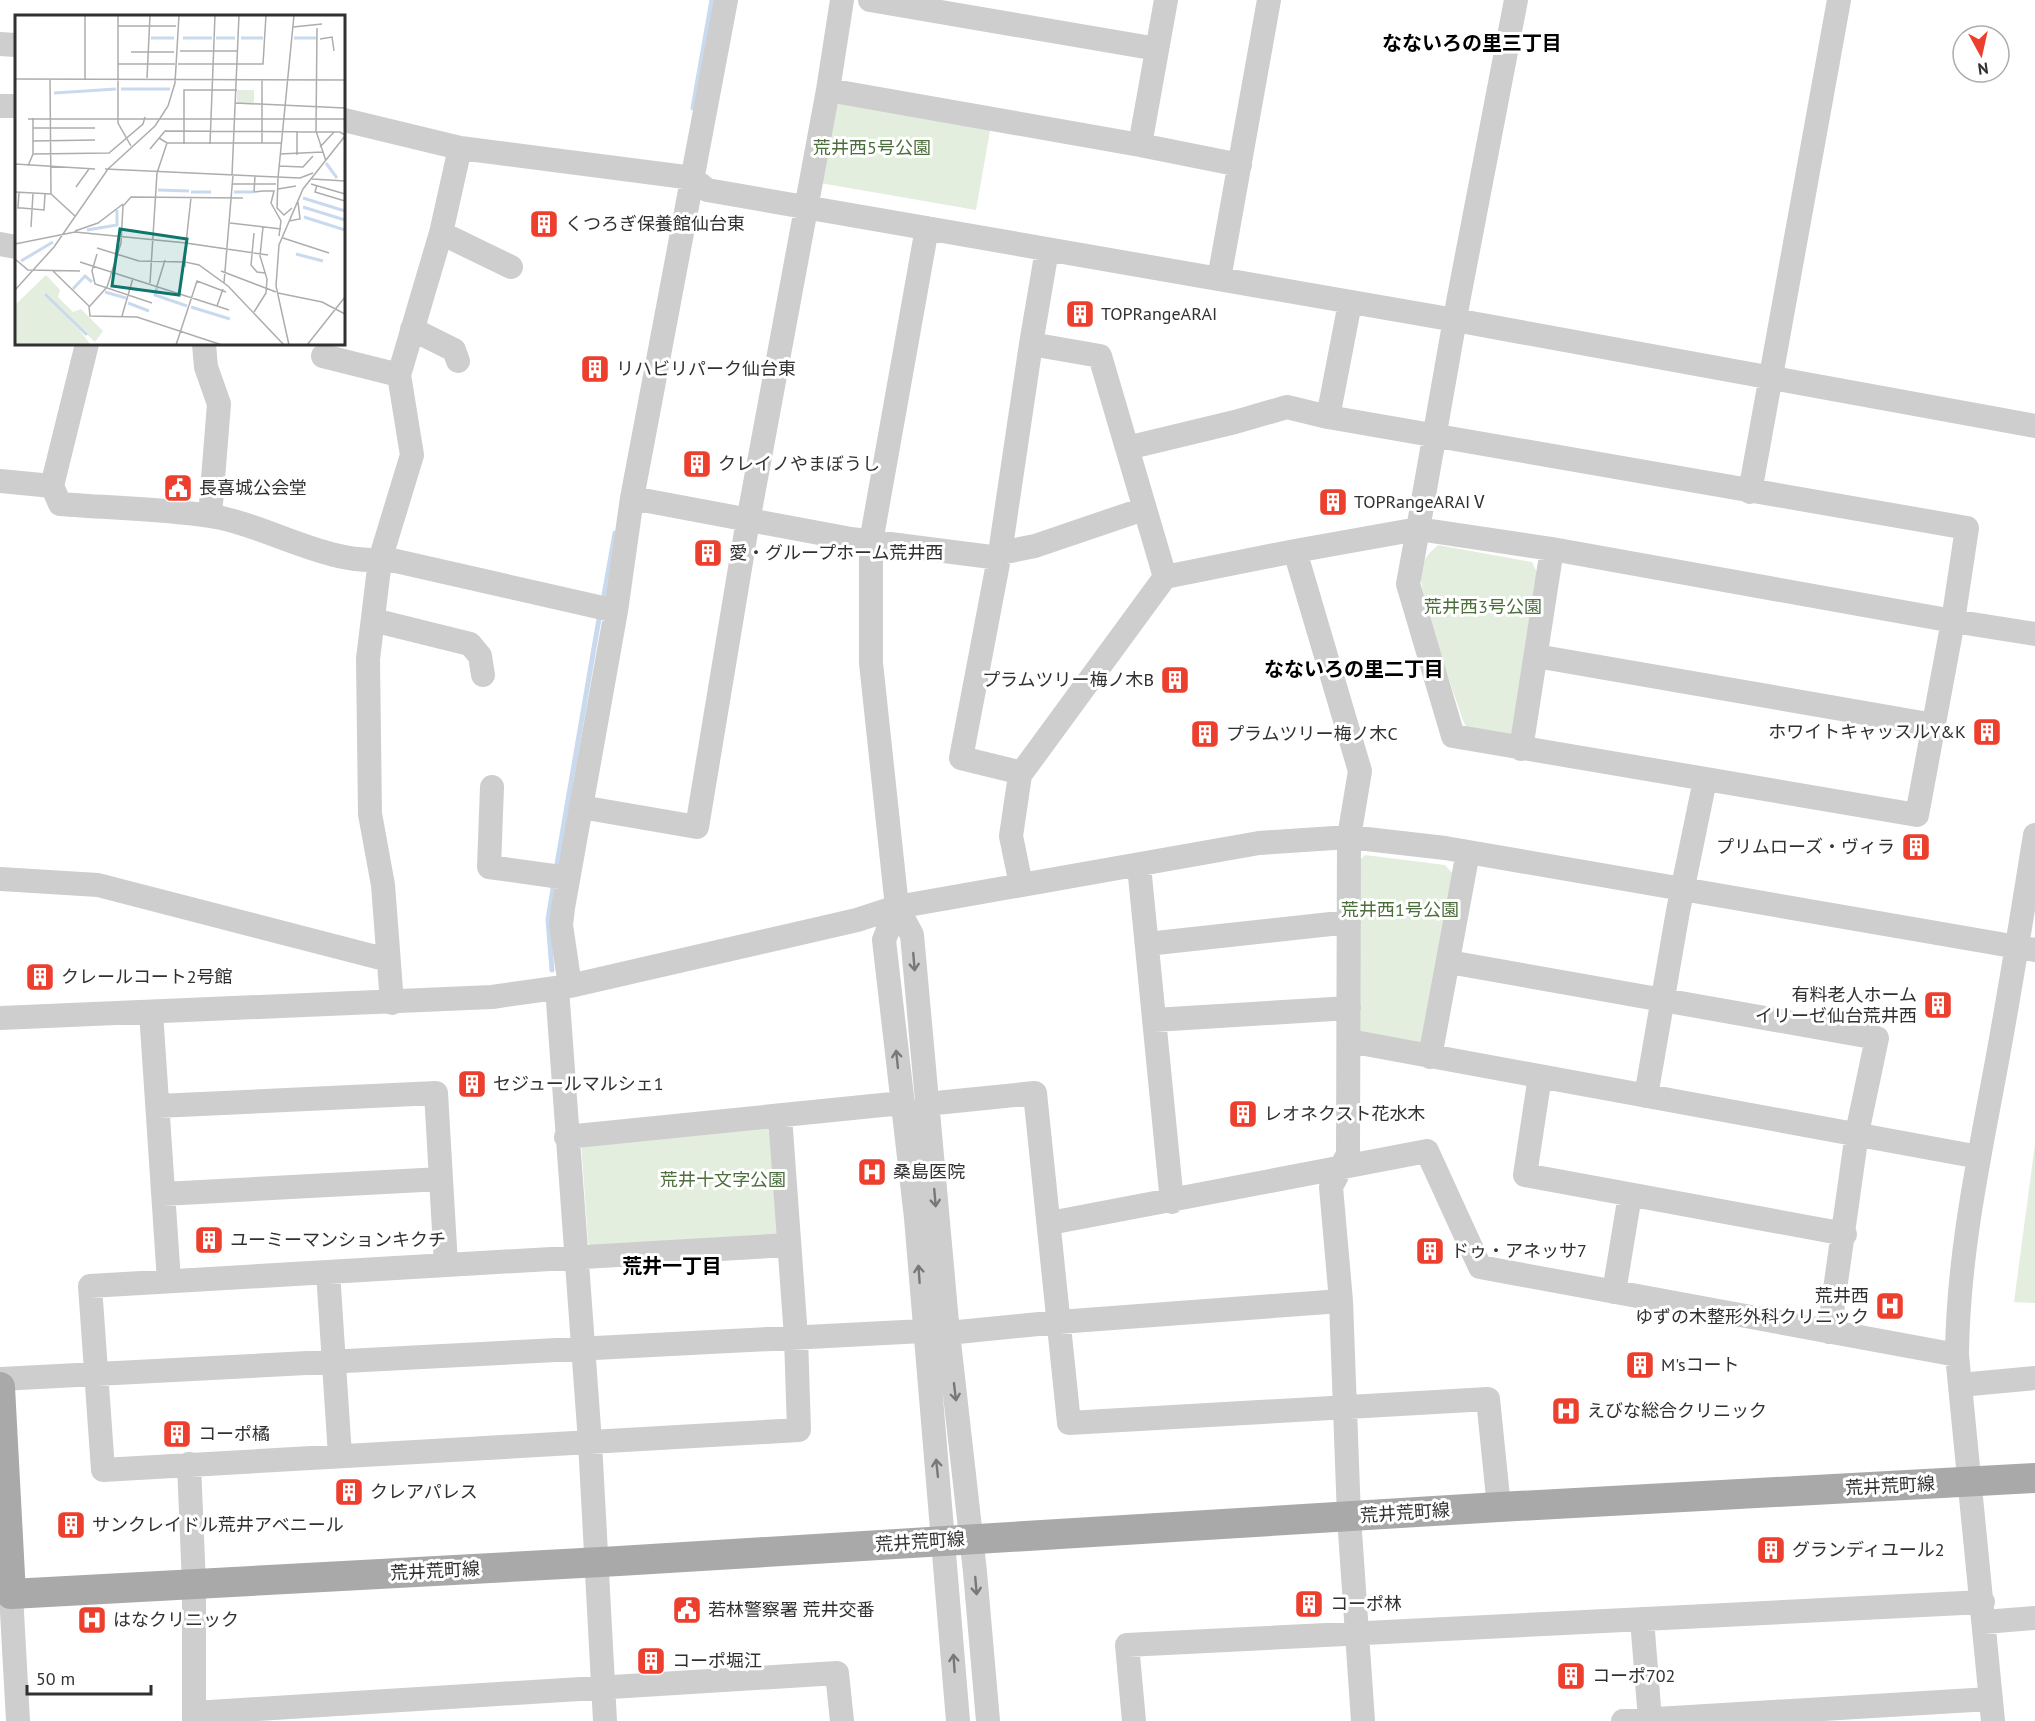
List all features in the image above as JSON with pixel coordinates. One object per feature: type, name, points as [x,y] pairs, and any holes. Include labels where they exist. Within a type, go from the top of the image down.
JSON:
[{"type":"main road","points":[[0,1387],[5,1594]]},
{"type":"main road","name":"荒井荒町線","points":[[5,1594],[2035,1478]]},
{"type":"street","points":[[605,1721],[598,1561],[566,1137],[561,925],[581,807],[606,608],[632,498],[685,177],[726,0]]},
{"type":"street","points":[[581,807],[698,827],[749,518],[828,90],[842,0]]},
{"type":"street","points":[[870,0],[1157,49]]},
{"type":"street","points":[[1140,145],[1166,0]]},
{"type":"street","points":[[1219,279],[1269,0]]},
{"type":"street","points":[[1127,448],[1287,407],[1328,417],[1434,436],[1968,528],[1917,815],[1453,736],[1408,584],[1434,436],[1455,320],[1516,0]]},
{"type":"street","points":[[1750,492],[1839,0]]},
{"type":"street","points":[[0,44],[15,45]]},
{"type":"street","points":[[828,90],[1240,165]]},
{"type":"street","points":[[345,120],[460,148],[685,177],[708,190],[1455,320],[2035,426]]},
{"type":"street","points":[[392,1003],[383,885],[370,814],[368,659],[380,560],[412,455],[399,375],[441,233],[460,148]]},
{"type":"street","points":[[927,228],[871,542],[872,663],[897,907],[912,935],[948,1333],[957,1539],[958,1721]]},
{"type":"street","points":[[441,233],[511,267]]},
{"type":"street","points":[[0,244],[15,247]]},
{"type":"street","points":[[1020,775],[1014,771],[961,758],[1000,555],[1047,250]]},
{"type":"street","points":[[1328,417],[1350,303]]},
{"type":"street","points":[[412,329],[454,350],[458,361]]},
{"type":"street","points":[[1031,344],[1101,356],[1165,577]]},
{"type":"street","points":[[87,345],[52,486],[60,504],[210,516],[247,524],[317,550],[370,562],[380,560],[469,576],[606,608]]},
{"type":"street","points":[[204,345],[206,367],[219,404],[210,516]]},
{"type":"street","points":[[323,356],[399,375]]},
{"type":"street","points":[[0,481],[52,486]]},
{"type":"street","points":[[632,498],[871,542],[1000,555],[1035,546],[1144,509]]},
{"type":"street","points":[[1021,885],[1011,836],[1020,775],[1165,577],[1418,529],[1552,549],[2035,634]]},
{"type":"street","points":[[1521,749],[1552,549]]},
{"type":"street","points":[[1295,551],[1360,771],[1349,837],[1348,1154],[1331,1187],[1341,1301],[1349,1517],[1363,1721]]},
{"type":"street","points":[[373,620],[470,644],[480,656],[483,675]]},
{"type":"street","points":[[1536,656],[1934,725]]},
{"type":"street","points":[[1646,1096],[1682,890],[1705,780]]},
{"type":"street","points":[[494,787],[489,867],[568,878]]},
{"type":"street","points":[[1623,1721],[1992,1710],[1957,1355],[1958,1304],[1964,1240],[1979,1157],[2026,949],[2035,835]]},
{"type":"street","points":[[0,1018],[492,997],[563,987],[858,920],[897,907],[1259,843],[1349,837],[1410,842],[2026,949]]},
{"type":"street","points":[[1430,1057],[1468,852]]},
{"type":"street","points":[[1139,866],[1172,1202]]},
{"type":"street","points":[[0,879],[98,885],[388,960]]},
{"type":"street","points":[[897,907],[884,940],[916,1218],[923,1331],[988,1721]]},
{"type":"street","points":[[1147,944],[1349,922]]},
{"type":"street","points":[[1449,962],[1877,1038],[1857,1134],[1845,1234],[1829,1332]]},
{"type":"street","points":[[1154,1020],[1349,1008]]},
{"type":"street","points":[[151,1012],[169,1281]]},
{"type":"street","points":[[1349,1041],[1979,1157]]},
{"type":"street","points":[[1540,1076],[1525,1175],[1845,1234]]},
{"type":"street","points":[[158,1106],[436,1092],[446,1265]]},
{"type":"street","points":[[926,1104],[1035,1094],[1069,1422],[1488,1399],[1499,1507]]},
{"type":"street","points":[[566,1137],[902,1103]]},
{"type":"street","points":[[780,1116],[796,1337],[799,1430],[103,1470],[90,1286],[788,1245]]},
{"type":"street","points":[[1050,1223],[1172,1202],[1427,1151],[1480,1267],[1957,1355]]},
{"type":"street","points":[[163,1194],[441,1179]]},
{"type":"street","points":[[1614,1292],[1630,1195]]},
{"type":"street","points":[[328,1272],[340,1456]]},
{"type":"street","points":[[948,1333],[1059,1322],[1341,1301]]},
{"type":"street","points":[[0,1379],[96,1376],[923,1331]]},
{"type":"street","points":[[1960,1385],[2035,1378]]},
{"type":"street","points":[[189,1464],[194,1585],[194,1717],[837,1673],[842,1721]]},
{"type":"street","points":[[5,1594],[18,1721]]},
{"type":"street","points":[[1134,1721],[1127,1646],[1642,1620],[1984,1612],[2035,1618]]},
{"type":"street","points":[[1642,1620],[1650,1720]]},
{"type":"green space","name":"荒井西5号公園","points":[[848,99],[991,125],[976,210],[820,183],[836,105]]},
{"type":"green space","name":"荒井西3号公園","points":[[1438,545],[1532,562],[1541,581],[1516,732],[1505,741],[1469,730],[1464,723],[1445,668],[1421,583],[1423,563]]},
{"type":"green space","name":"荒井西1号公園","points":[[1365,855],[1445,865],[1454,875],[1425,1036],[1420,1044],[1358,1034],[1356,864]]},
{"type":"green space","name":"荒井十文字公園","points":[[770,1117],[785,1226],[774,1236],[591,1247],[588,1242],[581,1141]]},
{"type":"green space","points":[[2035,1144],[2035,1303],[2014,1302]]},
{"type":"waterway","points":[[693,108],[712,0]]},
{"type":"waterway","points":[[603,601],[615,533]]},
{"type":"waterway","points":[[556,870],[600,613]]},
{"type":"waterway","points":[[552,970],[548,920],[554,882]]},
{"type":"place","name":"くつろぎ保養館仙台東","points":[[544,224]]},
{"type":"place","name":"TOPRangeARAI","points":[[1080,314]]},
{"type":"place","name":"リハビリパーク仙台東","points":[[595,369]]},
{"type":"place","name":"クレイノやまぼうし","points":[[697,464]]},
{"type":"place","name":"長喜城公会堂","points":[[178,488]]},
{"type":"place","name":"TOPRangeARAIⅤ","points":[[1333,502]]},
{"type":"place","name":"愛・グループホーム荒井西","points":[[708,553]]},
{"type":"place","name":"プラムツリー梅ノ木B","points":[[1175,680]]},
{"type":"place","name":"ホワイトキャッスルY&K","points":[[1987,732]]},
{"type":"place","name":"プラムツリー梅ノ木C","points":[[1205,734]]},
{"type":"place","name":"プリムローズ・ヴィラ","points":[[1916,847]]},
{"type":"place","name":"クレールコート2号館","points":[[40,977]]},
{"type":"place","name":"有料老人ホーム イリーゼ仙台荒井西","points":[[1938,1005]]},
{"type":"place","name":"セジュールマルシェ1","points":[[472,1084]]},
{"type":"place","name":"レオネクスト花水木","points":[[1243,1114]]},
{"type":"place","name":"桑島医院","points":[[872,1172]]},
{"type":"place","name":"ユーミーマンションキクチ","points":[[209,1240]]},
{"type":"place","name":"ドゥ・アネッサ7","points":[[1430,1251]]},
{"type":"place","name":"荒井西 ゆずの木整形外科クリニック","points":[[1890,1306]]},
{"type":"place","name":"M'sコート","points":[[1640,1365]]},
{"type":"place","name":"えびな総合クリニック","points":[[1566,1411]]},
{"type":"place","name":"コーポ橘","points":[[177,1434]]},
{"type":"place","name":"クレアパレス","points":[[349,1492]]},
{"type":"place","name":"サンクレイドル荒井アベニール","points":[[71,1525]]},
{"type":"place","name":"グランディユール2","points":[[1771,1550]]},
{"type":"place","name":"コーポ林","points":[[1309,1604]]},
{"type":"place","name":"若林警察署 荒井交番","points":[[687,1610]]},
{"type":"place","name":"はなクリニック","points":[[92,1620]]},
{"type":"place","name":"コーポ堀江","points":[[651,1661]]},
{"type":"place","name":"コーポ702","points":[[1571,1676]]},
{"type":"district","name":"なないろの里三丁目","points":[[1472,43]]},
{"type":"district","name":"なないろの里二丁目","points":[[1354,669]]},
{"type":"district","name":"荒井一丁目","points":[[672,1266]]}]
